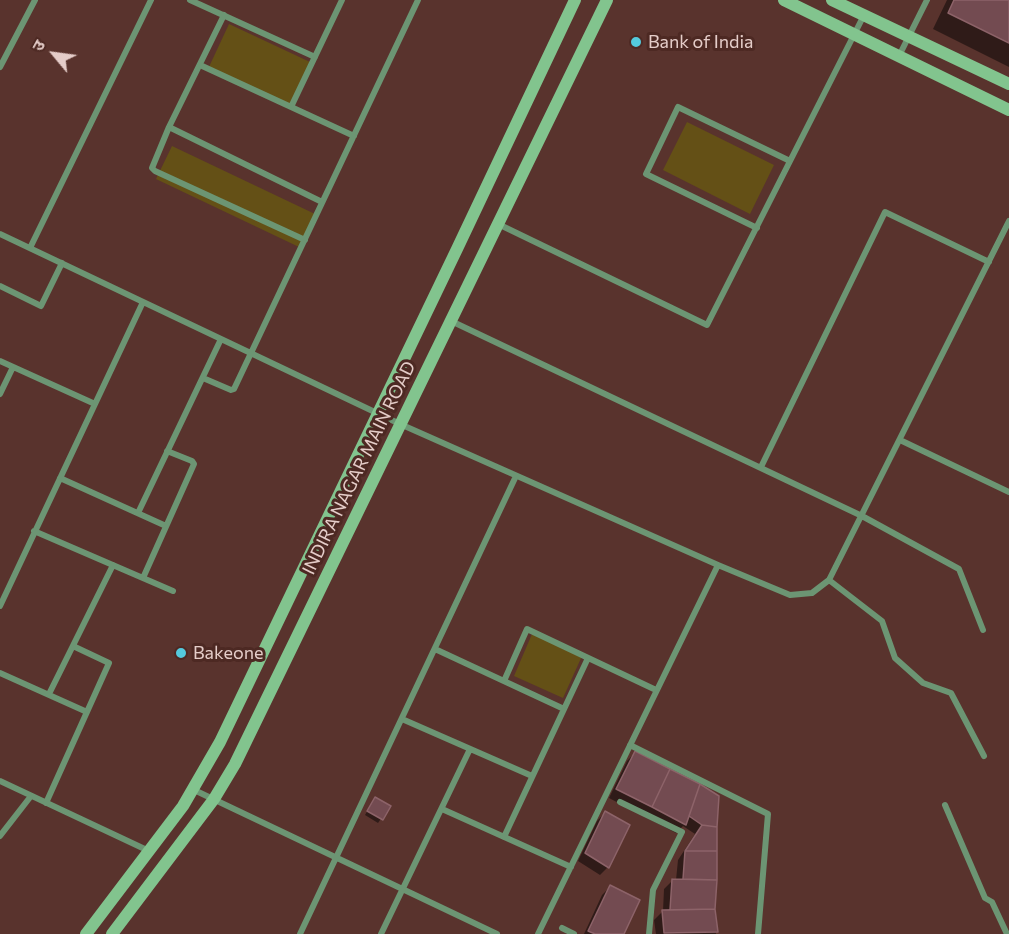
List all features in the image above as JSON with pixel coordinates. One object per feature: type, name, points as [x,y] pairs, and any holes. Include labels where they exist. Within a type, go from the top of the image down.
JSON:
[{"type":"street","points":[[0,67],[35,0]]},
{"type":"street","points":[[30,248],[151,0]]},
{"type":"street","points":[[190,0],[315,57]]},
{"type":"street","points":[[291,107],[342,0]]},
{"type":"street","points":[[203,378],[233,390],[418,0]]},
{"type":"street","name":"INDIRA NAGAR MAIN ROAD","points":[[86,934],[183,806],[220,742],[575,0]]},
{"type":"street","name":"INDIRA NAGAR MAIN ROAD","points":[[112,934],[214,799],[240,753],[607,0]]},
{"type":"street","points":[[784,0],[1009,110]]},
{"type":"street","points":[[832,0],[1009,84]]},
{"type":"street","points":[[899,56],[927,0]]},
{"type":"street","points":[[224,15],[152,168],[305,240]]},
{"type":"street","points":[[498,224],[707,325],[864,15]]},
{"type":"street","points":[[200,65],[354,136]]},
{"type":"street","points":[[757,228],[646,174],[678,107],[790,161]]},
{"type":"street","points":[[169,128],[322,202]]},
{"type":"street","points":[[761,467],[885,212],[988,262]]},
{"type":"street","points":[[0,234],[378,414],[790,595],[812,593],[829,580],[1009,221]]},
{"type":"street","points":[[0,286],[41,306],[62,263]]},
{"type":"street","points":[[0,606],[143,302]]},
{"type":"street","points":[[451,321],[862,516],[958,569],[983,630]]},
{"type":"street","points":[[138,513],[221,339]]},
{"type":"street","points":[[0,360],[95,404]]},
{"type":"street","points":[[0,394],[13,367]]},
{"type":"street","points":[[900,440],[1009,492]]},
{"type":"street","points":[[143,578],[194,464],[192,461],[167,451]]},
{"type":"street","points":[[300,934],[516,476]]},
{"type":"street","points":[[60,478],[166,526]]},
{"type":"street","points":[[34,531],[172,591]]},
{"type":"street","points":[[538,934],[718,565]]},
{"type":"street","points":[[49,694],[113,566]]},
{"type":"street","points":[[829,580],[882,621],[895,658],[923,683],[951,693],[984,756]]},
{"type":"street","points":[[504,681],[527,629],[656,690]]},
{"type":"street","points":[[46,803],[110,663],[73,646]]},
{"type":"street","points":[[435,649],[564,709]]},
{"type":"street","points":[[504,837],[588,658]]},
{"type":"street","points":[[0,673],[87,712]]},
{"type":"street","points":[[402,719],[532,776]]},
{"type":"street","points":[[630,745],[768,813],[758,934]]},
{"type":"street","points":[[381,934],[470,749]]},
{"type":"street","points":[[0,781],[148,851]]},
{"type":"street","points":[[192,789],[497,934]]},
{"type":"street","points":[[0,836],[31,796]]},
{"type":"street","points":[[620,802],[682,832],[653,890],[649,934]]},
{"type":"street","points":[[945,805],[985,898],[992,902],[1007,934]]},
{"type":"street","points":[[442,809],[571,867]]},
{"type":"street","points":[[562,928],[574,934]]},
{"type":"shaded area","points":[[229,24],[310,62],[290,107],[208,69]]},
{"type":"shaded area","points":[[687,122],[774,165],[750,214],[663,170]]},
{"type":"shaded area","points":[[172,146],[315,214],[299,247],[156,179]]},
{"type":"shaded area","points":[[532,634],[582,656],[563,698],[514,676]]},
{"type":"building","points":[[954,0],[1009,0],[1009,43],[948,13]]},
{"type":"building","points":[[635,751],[670,769],[652,807],[616,789]]},
{"type":"building","points":[[670,769],[700,784],[686,825],[652,807]]},
{"type":"building","points":[[700,784],[719,796],[717,827],[702,825],[689,816]]},
{"type":"building","points":[[375,797],[391,806],[383,820],[367,811]]},
{"type":"building","points":[[605,811],[630,825],[609,868],[585,853]]},
{"type":"building","points":[[702,825],[717,827],[717,851],[685,851]]},
{"type":"building","points":[[685,851],[717,851],[717,880],[683,879]]},
{"type":"building","points":[[672,879],[717,880],[715,909],[670,910]]},
{"type":"building","points":[[610,885],[640,900],[624,934],[595,934],[588,931]]},
{"type":"building","points":[[715,909],[718,932],[664,933],[662,910]]},
{"type":"place","name":"Bank of India","points":[[636,42]]},
{"type":"place","name":"Bakeone","points":[[181,653]]}]
